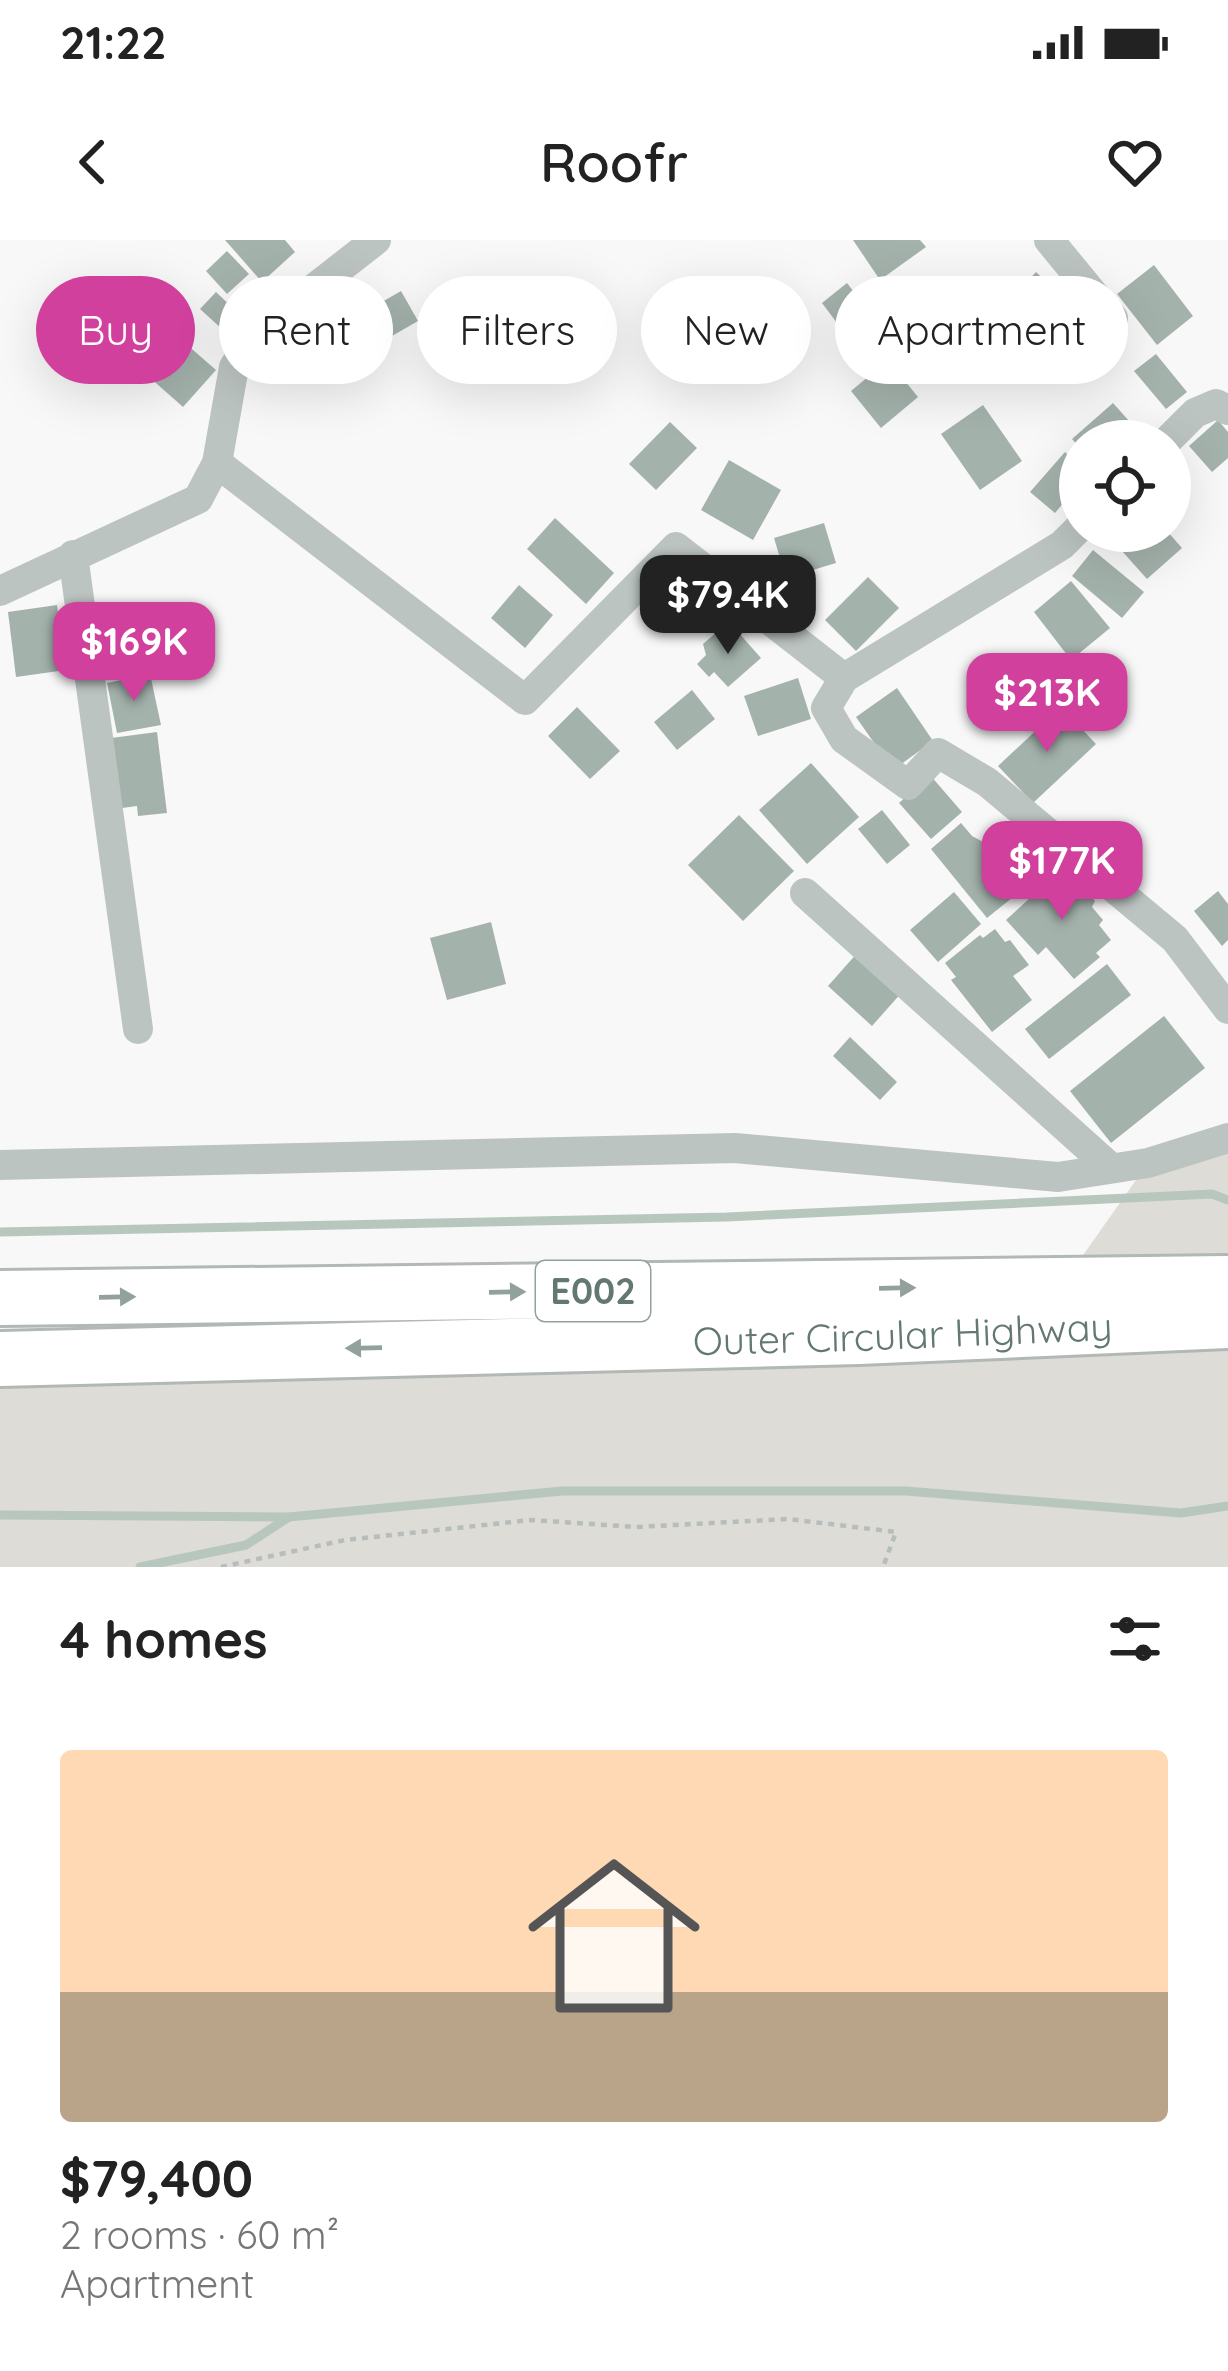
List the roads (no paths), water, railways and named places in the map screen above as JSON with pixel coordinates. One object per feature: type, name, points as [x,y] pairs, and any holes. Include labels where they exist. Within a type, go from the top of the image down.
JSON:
[{"type":"highway","name":"Outer Circular Highway","points":[[0,1298],[1207,1303]]},
{"type":"highway","name":"Outer Circular Highway","points":[[0,1359],[859,1336],[1207,1303]]},
{"type":"street","points":[[0,591],[198,499],[218,464],[234,367],[253,336],[376,240]]},
{"type":"street","points":[[1049,240],[1079,276]]},
{"type":"street","points":[[1188,420],[1216,404],[1228,410]]},
{"type":"street","points":[[218,464],[525,700],[676,548],[844,678]]},
{"type":"street","points":[[1059,547],[844,678],[826,708],[844,739],[908,785],[938,753],[987,782],[1174,940],[1228,1009]]},
{"type":"street","points":[[73,556],[138,1029]]},
{"type":"street","points":[[805,893],[1111,1168]]},
{"type":"street","points":[[0,1165],[735,1148],[1058,1177],[1148,1163],[1228,1138]]},
{"type":"waterway","points":[[0,1232],[727,1217],[1212,1194],[1228,1200]]},
{"type":"waterway","points":[[0,1515],[289,1517],[562,1491],[906,1491],[1181,1513],[1228,1506]]},
{"type":"waterway","points":[[140,1567],[246,1545],[289,1517]]}]
